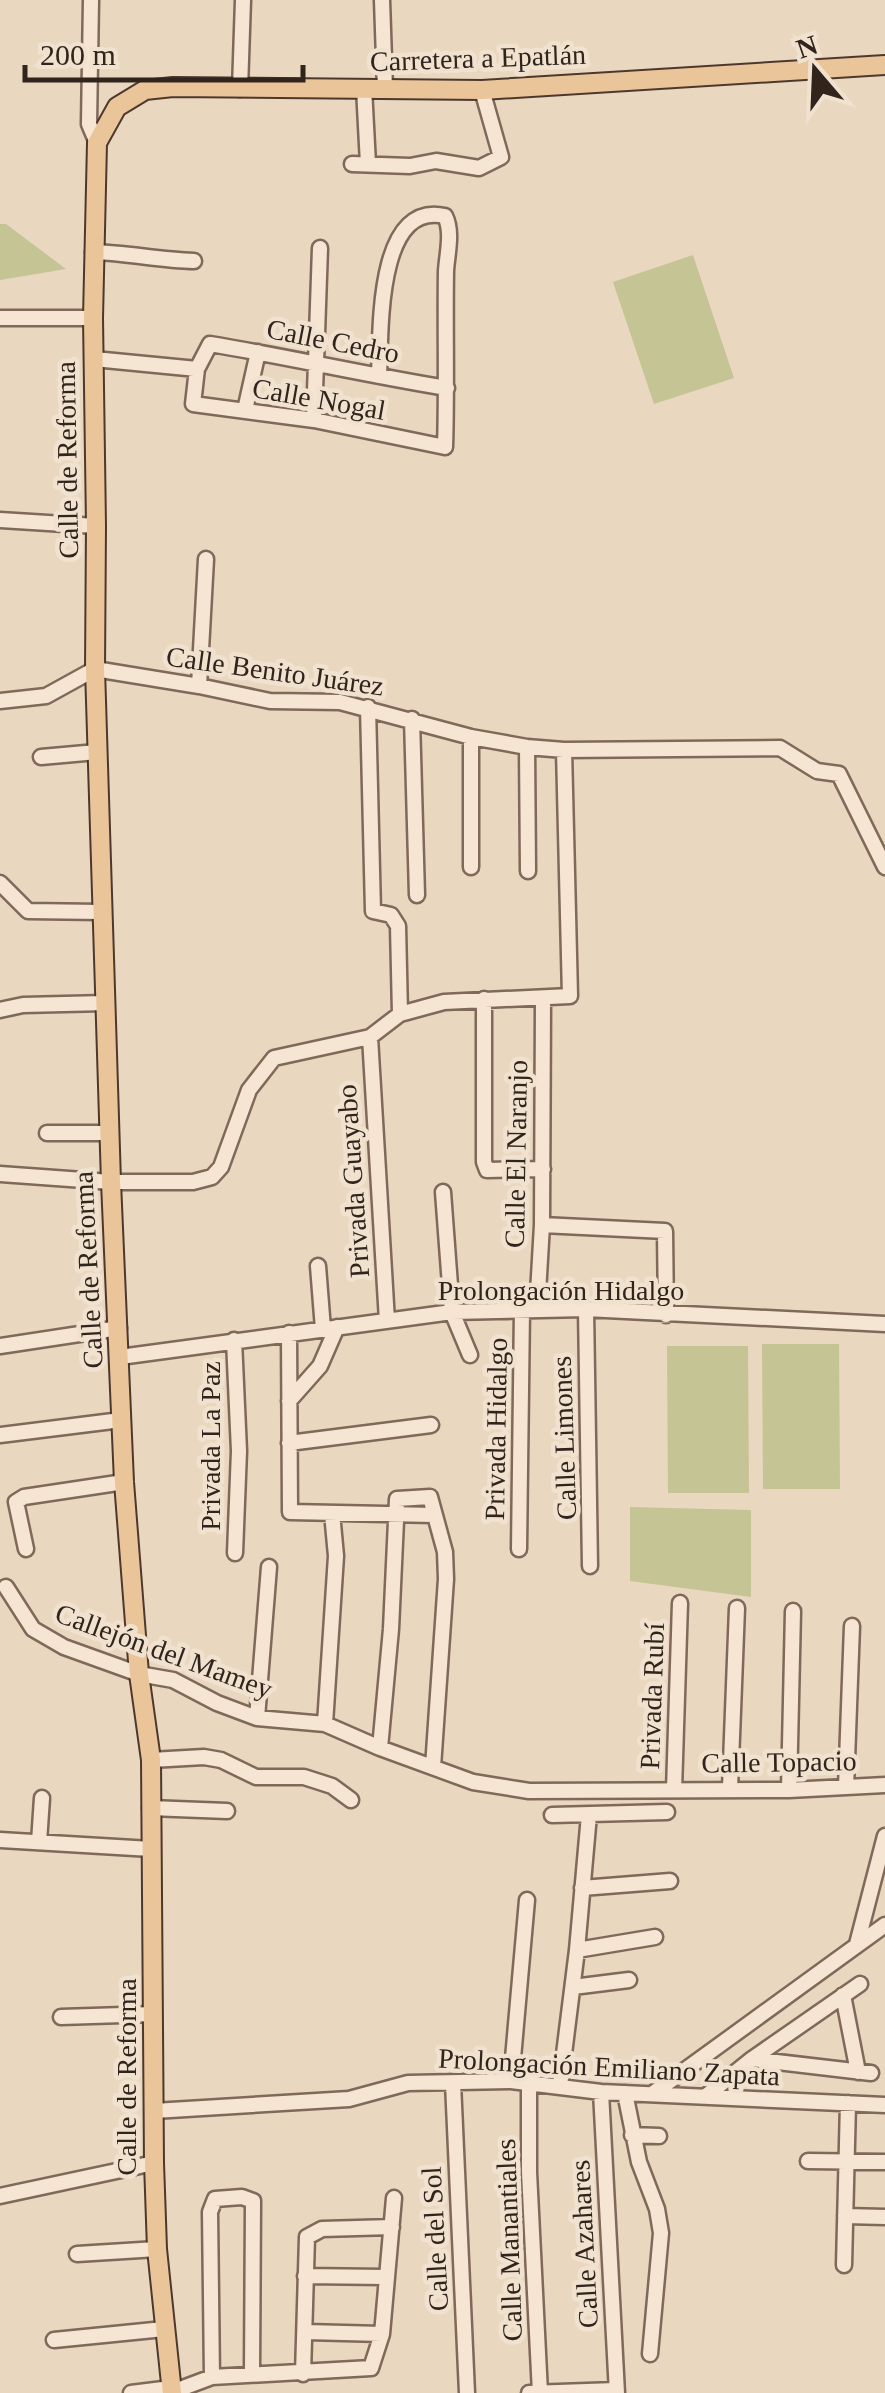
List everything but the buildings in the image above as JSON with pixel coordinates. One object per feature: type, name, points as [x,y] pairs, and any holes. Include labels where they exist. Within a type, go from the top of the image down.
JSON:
[{"type":"main road","name":"Carretera a Epatlán","points":[[97,143],[117,107],[145,90],[173,87],[482,90],[885,66]]},
{"type":"main road","name":"Calle de Reforma","points":[[97,143],[93,318],[101,912],[124,1482],[151,1760],[154,2163],[157,2249],[172,2391]]},
{"type":"street","points":[[91,0],[89,124],[97,143]]},
{"type":"street","points":[[240,89],[244,0]]},
{"type":"street","points":[[382,0],[385,89]]},
{"type":"street","points":[[364,88],[368,164]]},
{"type":"street","points":[[352,164],[410,166],[436,161],[480,168],[502,157],[482,90]]},
{"type":"street","points":[[379,376],[385,274],[392,250],[418,218],[436,214],[445,216],[449,225],[447,388]]},
{"type":"street","points":[[314,420],[320,248]]},
{"type":"street","points":[[93,252],[141,253],[154,260],[194,261]]},
{"type":"street","points":[[0,318],[93,318]]},
{"type":"street","name":"Calle Cedro","points":[[198,369],[210,344],[447,388]]},
{"type":"street","points":[[246,410],[258,352]]},
{"type":"street","points":[[94,360],[198,369]]},
{"type":"street","name":"Calle Nogal","points":[[198,369],[193,404],[314,420],[436,447],[444,447],[447,388]]},
{"type":"street","points":[[0,520],[96,526]]},
{"type":"street","points":[[199,686],[206,559]]},
{"type":"street","points":[[0,701],[46,696],[95,669]]},
{"type":"street","name":"Calle Benito Juárez","points":[[95,669],[270,701],[340,702],[368,707],[471,737],[527,748],[780,748],[817,771],[839,774],[885,867]]},
{"type":"street","points":[[368,707],[373,911],[391,915],[398,926],[400,1014]]},
{"type":"street","points":[[412,719],[417,895]]},
{"type":"street","points":[[471,737],[471,866]]},
{"type":"street","points":[[527,748],[528,871]]},
{"type":"street","points":[[0,1174],[112,1182],[193,1182],[212,1177],[221,1167],[249,1090],[274,1058],[370,1037],[400,1014],[444,1002],[570,996],[564,750]]},
{"type":"street","points":[[41,757],[97,752]]},
{"type":"street","points":[[0,883],[28,912],[101,912]]},
{"type":"street","points":[[484,999],[484,1162],[487,1170],[542,1169]]},
{"type":"street","name":"Calle El Naranjo","points":[[529,1310],[542,1225],[543,1000]]},
{"type":"street","points":[[0,1010],[23,1005],[105,1004]]},
{"type":"street","name":"Privada Guayabo","points":[[370,1037],[387,1322]]},
{"type":"street","points":[[46,1132],[110,1133]]},
{"type":"street","points":[[442,1192],[452,1312],[470,1355]]},
{"type":"street","points":[[542,1225],[665,1231],[666,1315]]},
{"type":"street","points":[[289,1401],[320,1366],[330,1328],[318,1266]]},
{"type":"street","name":"Prolongación Hidalgo","points":[[120,1357],[452,1312],[586,1309],[885,1324]]},
{"type":"street","name":"Calle Limones","points":[[586,1309],[590,1566]]},
{"type":"street","name":"Privada Hidalgo","points":[[519,1548],[529,1310]]},
{"type":"street","points":[[0,1346],[118,1328]]},
{"type":"street","points":[[290,1333],[290,1512],[332,1513],[396,1506],[430,1497],[445,1552],[446,1580],[432,1767]]},
{"type":"street","name":"Privada La Paz","points":[[234,1340],[239,1450],[235,1553]]},
{"type":"street","points":[[0,1435],[122,1420]]},
{"type":"street","points":[[289,1443],[431,1425]]},
{"type":"street","points":[[26,1549],[16,1502],[24,1497],[124,1482]]},
{"type":"street","points":[[396,1506],[434,1515]]},
{"type":"street","points":[[380,1748],[391,1630],[396,1506]]},
{"type":"street","points":[[325,1724],[336,1556],[332,1513]]},
{"type":"street","points":[[257,1718],[268,1568]]},
{"type":"street","name":"Callejón del Mamey","points":[[6,1587],[33,1629],[64,1647],[140,1674],[172,1680],[257,1718],[325,1724],[473,1782],[529,1791],[674,1790]]},
{"type":"street","name":"Privada Rubí","points":[[674,1790],[680,1603]]},
{"type":"street","points":[[730,1788],[737,1608]]},
{"type":"street","points":[[788,1790],[794,1612]]},
{"type":"street","points":[[846,1787],[852,1626]]},
{"type":"street","points":[[151,1760],[222,1760],[256,1778],[304,1777],[332,1786],[351,1800]]},
{"type":"street","name":"Calle Topacio","points":[[674,1790],[788,1790],[885,1784]]},
{"type":"street","points":[[38,1842],[42,1798]]},
{"type":"street","points":[[150,1808],[227,1811]]},
{"type":"street","points":[[552,1815],[666,1812]]},
{"type":"street","points":[[560,2086],[578,1950],[589,1815]]},
{"type":"street","points":[[856,1944],[885,1836]]},
{"type":"street","points":[[0,1840],[152,1849]]},
{"type":"street","points":[[582,1888],[670,1881]]},
{"type":"street","points":[[512,2081],[527,1900]]},
{"type":"street","points":[[652,2094],[885,1925]]},
{"type":"street","points":[[578,1950],[655,1937]]},
{"type":"street","points":[[573,1987],[629,1980]]},
{"type":"street","points":[[706,2096],[860,1984]]},
{"type":"street","points":[[752,2059],[864,2072],[843,1995]]},
{"type":"street","points":[[61,2018],[154,2014]]},
{"type":"street","name":"Prolongación Emiliano Zapata","points":[[154,2111],[348,2099],[408,2084],[512,2081],[601,2092],[885,2105]]},
{"type":"street","name":"Calle del Sol","points":[[452,2083],[468,2393]]},
{"type":"street","name":"Calle Manantiales","points":[[529,2084],[529,2172],[540,2392]]},
{"type":"street","name":"Calle Azahares","points":[[601,2092],[616,2391]]},
{"type":"street","points":[[624,2093],[632,2136],[661,2234],[650,2354]]},
{"type":"street","points":[[844,2265],[848,2103]]},
{"type":"street","points":[[632,2136],[659,2136]]},
{"type":"street","points":[[808,2161],[885,2162]]},
{"type":"street","points":[[0,2196],[154,2163]]},
{"type":"street","points":[[212,2378],[210,2212],[215,2199],[242,2197],[253,2201],[252,2373]]},
{"type":"street","points":[[131,2393],[172,2391],[212,2378],[252,2373],[303,2374],[371,2368],[382,2334],[384,2277],[394,2198]]},
{"type":"street","points":[[845,2216],[885,2217]]},
{"type":"street","points":[[303,2374],[306,2237],[314,2232],[392,2227]]},
{"type":"street","points":[[77,2254],[157,2249]]},
{"type":"street","points":[[305,2276],[384,2277]]},
{"type":"street","points":[[54,2340],[164,2329]]},
{"type":"street","points":[[306,2332],[382,2334]]},
{"type":"street","points":[[529,2393],[616,2391]]},
{"type":"shaded area","points":[[0,224],[6,224],[66,269],[0,280]]},
{"type":"shaded area","points":[[693,255],[734,378],[654,404],[613,282]]},
{"type":"shaded area","points":[[762,1344],[839,1344],[840,1489],[763,1489]]},
{"type":"shaded area","points":[[667,1346],[748,1346],[749,1493],[668,1493]]},
{"type":"shaded area","points":[[630,1507],[751,1510],[751,1597],[630,1581]]}]
